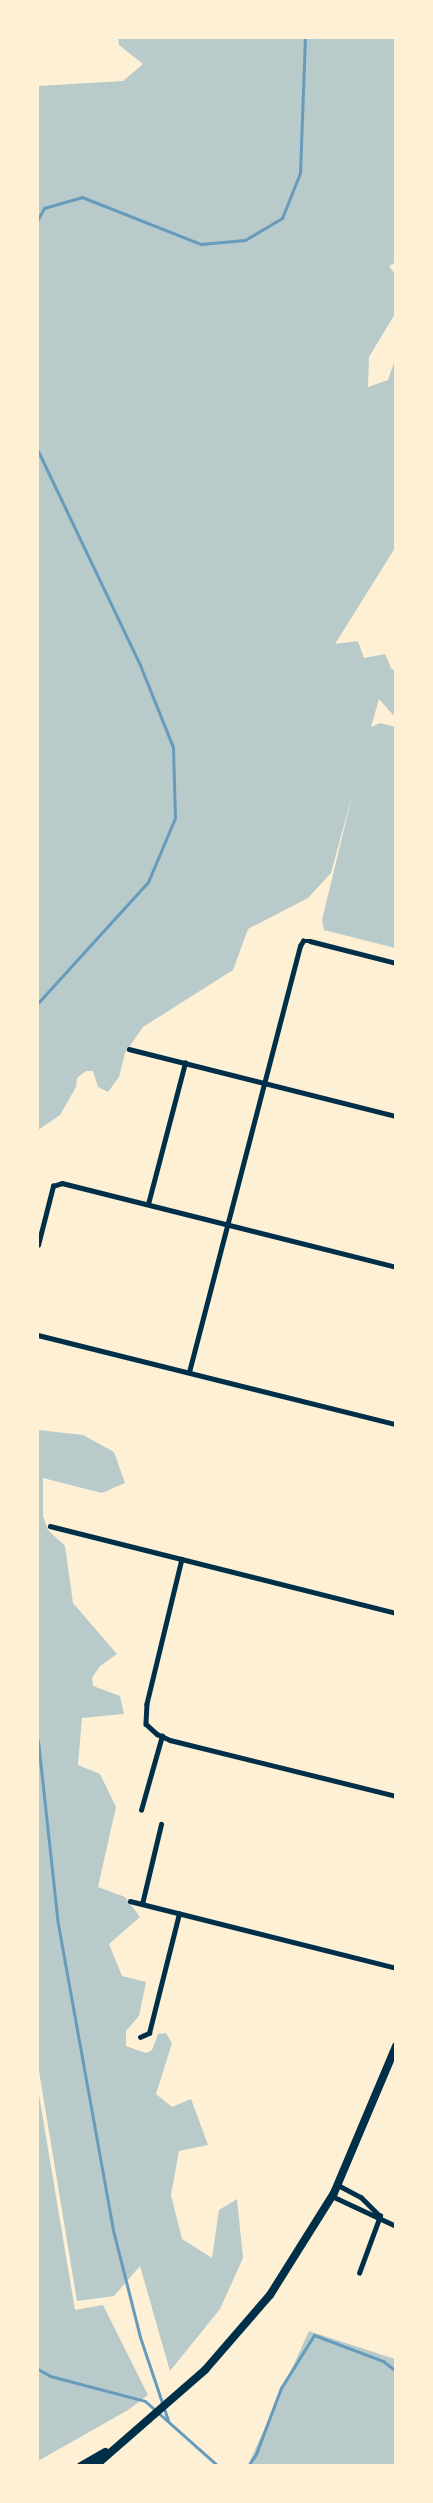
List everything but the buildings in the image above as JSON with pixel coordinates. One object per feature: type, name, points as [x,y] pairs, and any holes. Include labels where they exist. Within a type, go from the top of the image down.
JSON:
[{"type":"main road","points":[[95,2466],[205,2370],[270,2295],[338,2185],[396,2046]]},
{"type":"main road","points":[[81,2466],[118,2445]]},
{"type":"street","points":[[189,1372],[303,941],[396,963]]},
{"type":"street","points":[[129,1048],[396,1116]]},
{"type":"street","points":[[148,1204],[185,1063]]},
{"type":"street","points":[[38,1245],[53,1186],[62,1183],[396,1267]]},
{"type":"street","points":[[38,1335],[396,1424]]},
{"type":"street","points":[[50,1526],[396,1613]]},
{"type":"street","points":[[182,1559],[145,1716],[146,1724],[162,1736],[396,1796]]},
{"type":"street","points":[[141,1810],[162,1736]]},
{"type":"street","points":[[142,1904],[161,1824]]},
{"type":"street","points":[[130,1901],[396,1968]]},
{"type":"street","points":[[140,2037],[149,2033],[179,1914]]},
{"type":"street","points":[[338,2185],[361,2197],[380,2216]]},
{"type":"street","points":[[332,2196],[380,2216],[396,2226]]},
{"type":"street","points":[[359,2273],[380,2216]]},
{"type":"shaded area","points":[[118,38],[395,38],[396,262],[389,266],[395,274],[395,314],[369,357],[368,387],[388,380],[395,360],[395,548],[335,644],[358,641],[364,658],[385,654],[392,670],[395,669],[395,717],[379,699],[371,727],[380,723],[395,727],[395,948],[324,930],[322,920],[353,792],[331,873],[308,898],[248,929],[233,970],[143,1027],[125,1053],[119,1077],[108,1092],[98,1087],[93,1071],[86,1071],[77,1078],[76,1087],[60,1115],[38,1130],[38,86],[123,81],[143,64],[119,45]]},
{"type":"shaded area","points":[[38,1430],[83,1435],[114,1452],[125,1483],[102,1493],[43,1478],[43,1516],[48,1530],[65,1546],[73,1603],[117,1654],[100,1666],[92,1678],[93,1686],[120,1696],[124,1714],[82,1718],[78,1765],[100,1774],[116,1807],[98,1887],[125,1897],[140,1917],[109,1944],[122,1976],[146,1982],[139,2016],[126,2031],[126,2046],[146,2053],[152,2050],[158,2034],[166,2033],[172,2043],[156,2094],[172,2107],[191,2099],[208,2145],[179,2151],[171,2195],[182,2239],[212,2258],[219,2210],[237,2199],[243,2258],[220,2309],[170,2371],[140,2266],[114,2296],[77,2301],[38,2065]]},
{"type":"shaded area","points":[[38,2089],[75,2310],[103,2305],[148,2395],[128,2410],[38,2461]]},
{"type":"shaded area","points":[[309,2331],[395,2359],[395,2465],[248,2465]]},
{"type":"waterway","points":[[38,219],[44,208],[82,197],[201,244],[245,240],[282,218],[300,173],[305,38]]},
{"type":"waterway","points":[[38,451],[140,665],[173,747],[175,818],[148,882],[38,1003]]},
{"type":"waterway","points":[[38,1741],[58,1924],[114,2234],[140,2337],[168,2420]]},
{"type":"waterway","points":[[248,2466],[256,2454],[281,2388],[314,2335],[383,2361],[396,2371]]},
{"type":"waterway","points":[[38,2369],[50,2376],[145,2401],[218,2466]]}]
